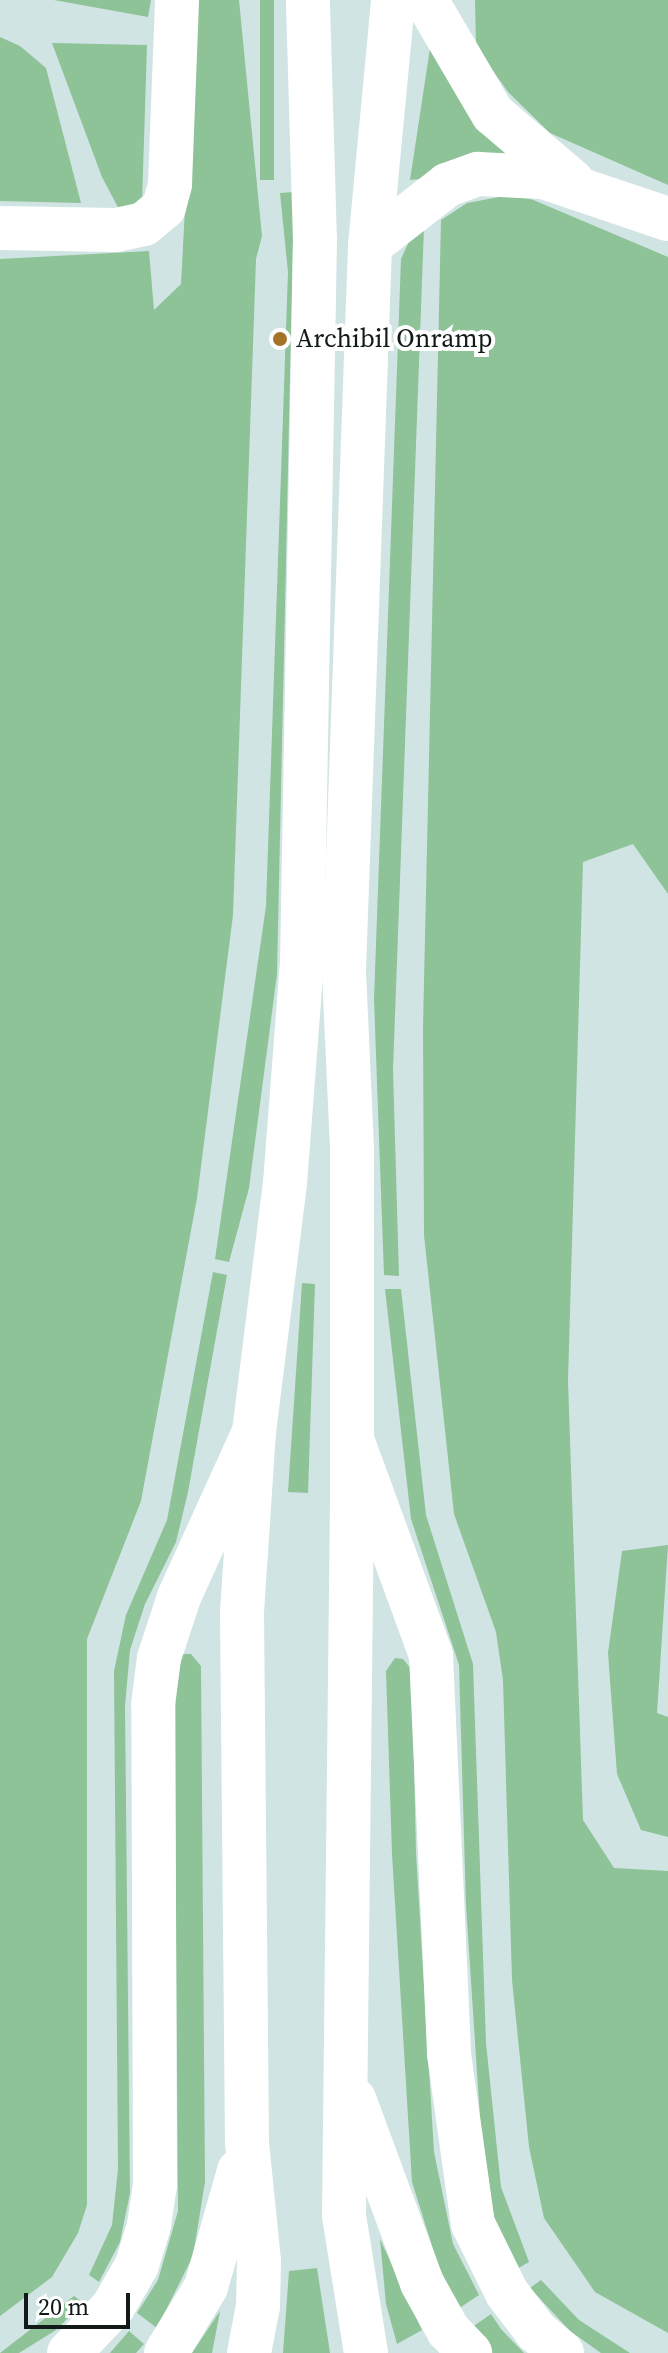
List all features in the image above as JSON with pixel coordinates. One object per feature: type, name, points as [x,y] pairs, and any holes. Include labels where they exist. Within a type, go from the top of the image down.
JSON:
[{"type":"main road","points":[[0,228],[116,230],[144,224],[164,207],[170,184],[177,0]]},
{"type":"main road","points":[[249,2353],[258,2306],[259,2261],[247,2142],[242,1612],[254,1432],[285,1183],[302,964],[315,241],[308,0]]},
{"type":"main road","points":[[366,2353],[344,2216],[352,1148],[344,969],[370,245],[393,0]]},
{"type":"main road","points":[[426,0],[493,114],[580,188]]},
{"type":"main road","points":[[370,245],[447,185],[478,174],[510,172],[580,188],[668,219]]},
{"type":"main road","points":[[69,2353],[113,2307],[137,2265],[149,2225],[155,2185],[153,1705],[159,1658],[179,1597],[254,1432]]},
{"type":"main road","points":[[352,1440],[431,1655],[449,2054],[473,2224],[507,2293],[536,2331],[562,2353]]},
{"type":"main road","points":[[344,2072],[422,2283],[448,2330],[470,2353]]},
{"type":"main road","points":[[166,2353],[194,2310],[217,2260],[247,2142]]},
{"type":"green space","points":[[54,0],[151,0],[148,17]]},
{"type":"green space","points":[[196,0],[239,0],[262,236],[256,259],[233,915],[197,1198],[141,1501],[87,1639],[87,2205],[78,2233],[52,2277],[0,2316],[0,259],[149,251],[154,310],[181,284]]},
{"type":"green space","points":[[260,0],[274,0],[274,180],[260,180]]},
{"type":"green space","points":[[475,0],[668,0],[668,185],[550,133],[508,92],[476,47]]},
{"type":"green space","points":[[432,35],[537,166],[410,180]]},
{"type":"green space","points":[[0,37],[20,46],[46,68],[81,203],[0,201]]},
{"type":"green space","points":[[52,43],[147,45],[142,203],[122,215],[102,177]]},
{"type":"green space","points":[[294,192],[277,974],[249,1188],[229,1262],[215,1259],[266,906],[288,272],[280,193]]},
{"type":"green space","points":[[505,196],[531,199],[668,257],[668,894],[633,844],[583,862],[568,1381],[583,1820],[614,1868],[668,1871],[668,2333],[595,2292],[544,2218],[529,2147],[512,1980],[503,1680],[496,1632],[454,1514],[424,1235],[423,1027],[441,220],[467,203]]},
{"type":"green space","points":[[424,227],[393,1070],[399,1276],[384,1275],[374,999],[401,259],[410,239]]},
{"type":"green space","points":[[213,1272],[227,1275],[188,1492],[176,1542],[145,1604],[130,1650],[125,1706],[130,2193],[120,2242],[99,2282],[89,2275],[112,2225],[118,2169],[114,1671],[126,1615],[167,1520]]},
{"type":"green space","points":[[302,1283],[315,1284],[308,1493],[288,1492]]},
{"type":"green space","points":[[385,1289],[401,1289],[426,1515],[473,1664],[486,2043],[501,2187],[529,2262],[517,2269],[494,2218],[480,2118],[466,1905],[459,1665],[411,1519]]},
{"type":"green space","points":[[668,1545],[657,1713],[668,1717],[668,1837],[641,1830],[617,1774],[608,1653],[622,1551]]},
{"type":"green space","points":[[183,1654],[191,1654],[201,1666],[205,2182],[193,2256],[157,2328],[137,2313],[158,2280],[178,2211],[174,1667]]},
{"type":"green space","points":[[395,1658],[403,1659],[412,1670],[416,1853],[434,2152],[453,2244],[479,2295],[458,2309],[443,2281],[412,2182],[392,1854],[386,1671]]},
{"type":"green space","points":[[380,2239],[422,2330],[397,2344],[386,2304]]},
{"type":"green space","points":[[317,2268],[330,2353],[283,2353],[289,2271]]},
{"type":"green space","points":[[541,2280],[579,2320],[630,2353],[601,2353],[570,2331],[530,2288]]},
{"type":"green space","points":[[74,2296],[83,2303],[56,2330],[19,2353],[0,2353]]},
{"type":"green space","points":[[220,2311],[212,2353],[192,2353]]},
{"type":"green space","points":[[491,2314],[524,2353],[491,2353],[471,2328]]},
{"type":"green space","points":[[129,2331],[144,2344],[136,2353],[110,2353]]},
{"type":"place","name":"Archibil Onramp","points":[[280,339]]}]
